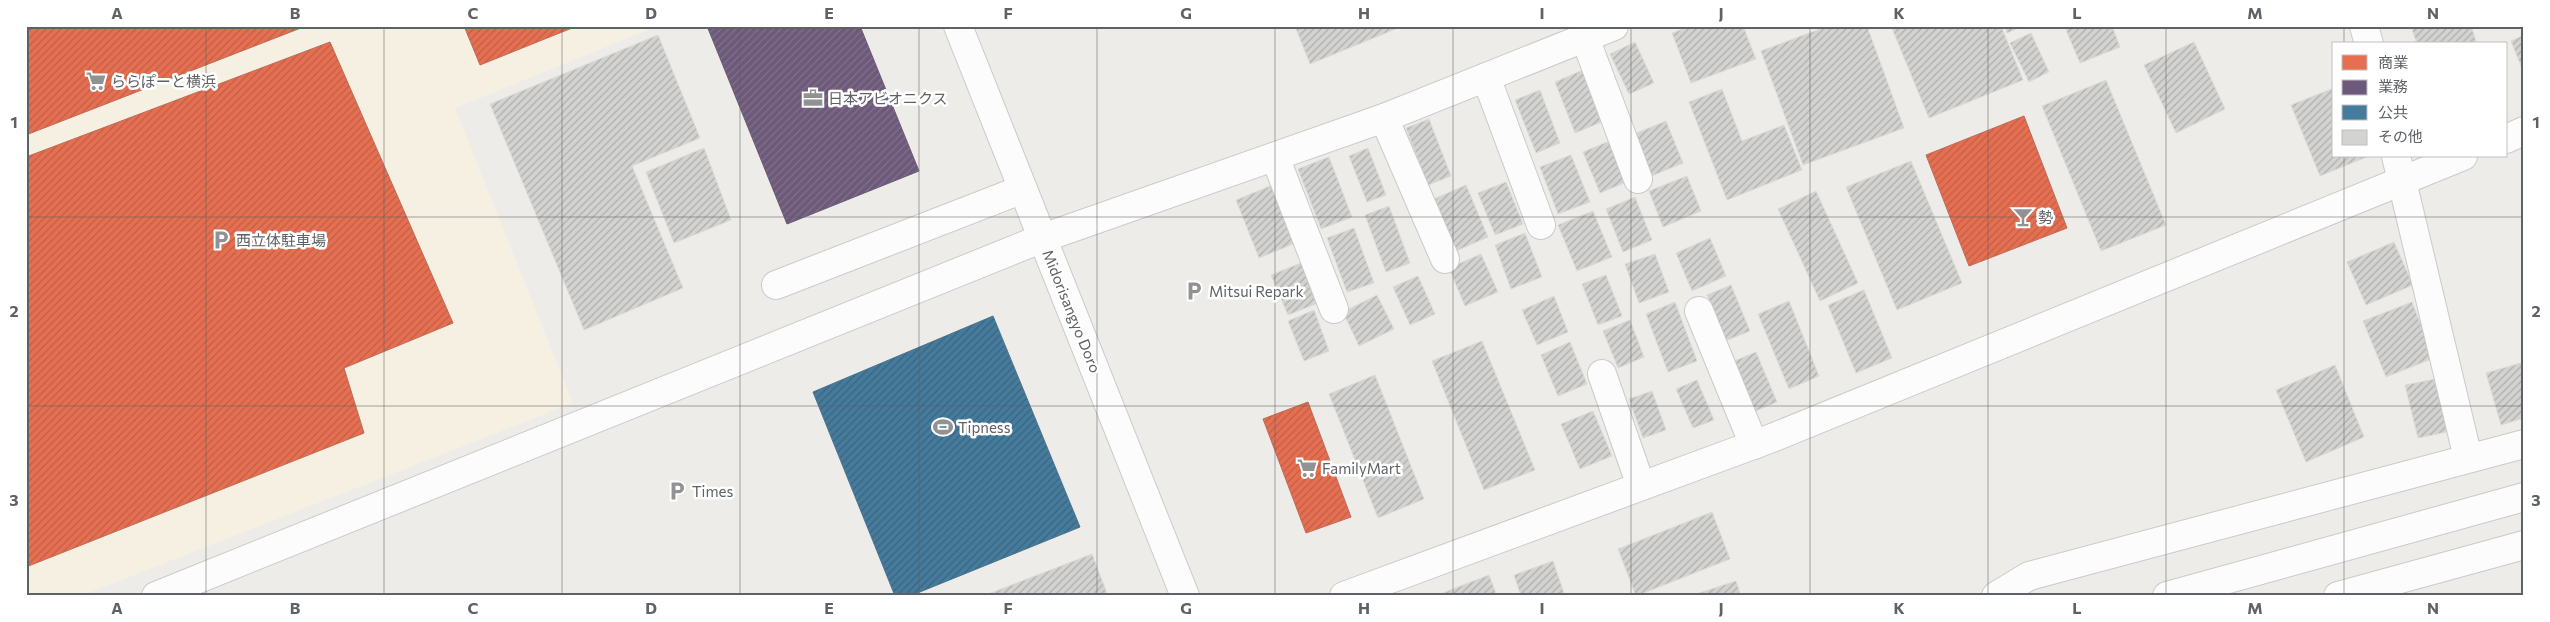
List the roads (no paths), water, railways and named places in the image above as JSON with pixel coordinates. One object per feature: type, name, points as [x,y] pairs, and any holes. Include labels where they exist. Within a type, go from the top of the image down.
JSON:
[{"type":"street","name":"Midorisangyo Doro","points":[[958,26],[1185,596]]},
{"type":"street","points":[[156,596],[1043,238],[1384,118],[1614,26]]},
{"type":"street","points":[[2364,26],[2368,42]]},
{"type":"street","points":[[1585,38],[1638,179]]},
{"type":"street","points":[[1486,77],[1541,225]]},
{"type":"street","points":[[1384,118],[1444,259]]},
{"type":"street","points":[[2508,137],[2524,131]]},
{"type":"street","points":[[1275,156],[1334,309]]},
{"type":"street","points":[[1344,596],[1754,445],[2399,169],[2453,158]]},
{"type":"street","points":[[2399,169],[2468,458]]},
{"type":"street","points":[[776,285],[1023,189]]},
{"type":"street","points":[[1700,312],[1754,445]]},
{"type":"street","points":[[1602,374],[1641,486]]},
{"type":"street","points":[[1996,596],[2029,576],[2524,444]]},
{"type":"street","points":[[2167,596],[2512,501]]},
{"type":"street","points":[[2338,596],[2518,547]]},
{"type":"place","name":"ららぽーと横浜","points":[[96,81]]},
{"type":"place","name":"日本アビオニクス","points":[[813,98]]},
{"type":"place","name":"勢","points":[[2023,217]]},
{"type":"place","name":"西立体駐車場","points":[[221,240]]},
{"type":"place","name":"Mitsui Repark","points":[[1194,291]]},
{"type":"place","name":"Tipness","points":[[943,427]]},
{"type":"place","name":"FamilyMart","points":[[1307,468]]},
{"type":"place","name":"Times","points":[[677,491]]}]
